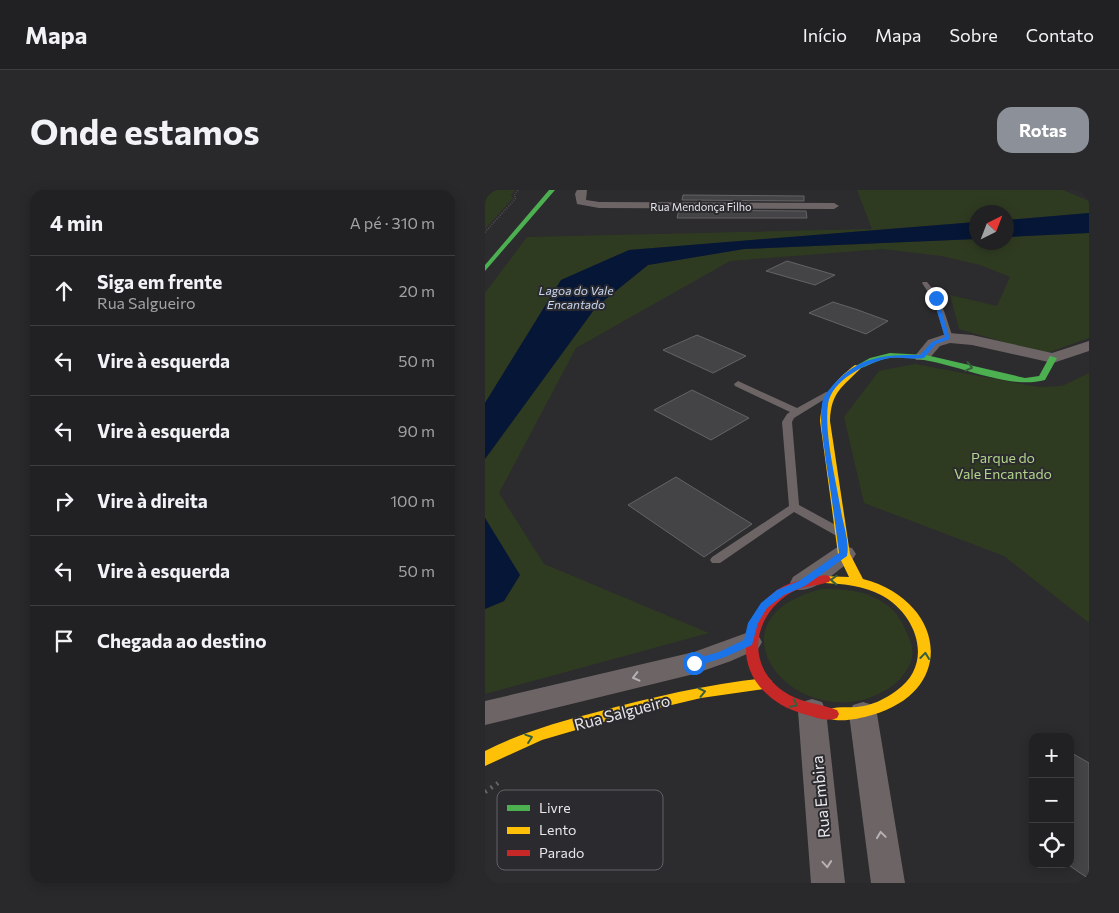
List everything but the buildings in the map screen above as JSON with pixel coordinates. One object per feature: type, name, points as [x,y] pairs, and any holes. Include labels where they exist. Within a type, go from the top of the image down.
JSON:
[{"type":"street","points":[[485,269],[552,190]]},
{"type":"street","points":[[518,231],[555,201],[564,190]]},
{"type":"street","name":"Rua Mendonça Filho","points":[[582,190],[580,194],[581,202],[599,206],[834,206]]},
{"type":"street","points":[[921,357],[934,343],[949,338],[972,340],[1053,358],[1089,346]]},
{"type":"street","points":[[858,582],[843,544],[823,415],[829,394],[852,370],[862,364],[888,356],[921,357],[1034,382],[1042,378],[1053,358]]},
{"type":"street","points":[[802,583],[843,544]]},
{"type":"street","points":[[825,579],[858,582],[872,586],[892,596],[909,610],[921,627],[927,646],[924,666],[915,685],[898,700],[863,714],[843,715],[812,711],[782,698],[765,684],[756,670],[749,642],[753,623],[764,606],[781,592],[802,583],[825,579]]},
{"type":"street","name":"Rua Salgueiro","points":[[485,714],[694,663],[722,654],[749,642]]},
{"type":"street","name":"Rua Salgueiro","points":[[485,759],[508,745],[623,710],[703,691],[732,686],[765,684]]},
{"type":"street","name":"Rua Embira","points":[[812,711],[828,883]]},
{"type":"street","points":[[863,714],[888,883]]},
{"type":"lane","points":[[925,283],[936,298],[949,338]]},
{"type":"lane","points":[[738,384],[797,412]]},
{"type":"lane","points":[[829,394],[797,412],[787,422],[794,507],[843,544]]},
{"type":"lane","points":[[716,560],[794,507]]},
{"type":"path","points":[[485,232],[516,198],[514,195],[518,190]]},
{"type":"green space","points":[[485,190],[515,190],[511,195],[513,198],[485,229]]},
{"type":"green space","points":[[857,190],[1063,190],[1089,201],[1089,213],[1014,219],[1014,205],[969,205],[969,223],[629,250],[561,280],[485,403],[485,293],[527,237],[872,229]]},
{"type":"green space","points":[[1089,233],[1089,338],[1044,354],[959,329],[950,295],[997,306],[1010,277],[980,265],[941,256],[883,249],[730,261],[576,348],[499,493],[544,564],[709,633],[485,694],[485,609],[504,601],[520,575],[485,518],[485,459],[596,307],[648,265],[744,249],[969,239],[969,250],[1014,250],[1014,237]]},
{"type":"green space","name":"Parque do Vale Encantado","points":[[915,364],[1038,387],[1062,386],[1089,373],[1089,623],[1004,556],[864,503],[844,417],[879,371]]},
{"type":"green space","points":[[822,589],[847,590],[870,595],[897,614],[910,640],[913,653],[909,666],[901,678],[891,687],[853,702],[822,700],[795,689],[775,670],[765,648],[767,625],[785,604]]},
{"type":"water","points":[[1089,213],[1089,233],[1014,237],[1014,219]]},
{"type":"water","name":"Lagoa do Vale Encantado","points":[[969,223],[969,239],[744,249],[648,265],[596,307],[485,459],[485,403],[561,280],[629,250]]},
{"type":"water","points":[[485,518],[520,575],[504,601],[485,609]]},
{"type":"traffic: fast","points":[[485,269],[552,190]]},
{"type":"traffic: fast","points":[[858,367],[873,359],[908,355],[945,361],[1014,379],[1031,380],[1042,378],[1053,358]]},
{"type":"traffic: slow","points":[[858,367],[839,383],[830,396],[825,421],[844,554],[858,582]]},
{"type":"traffic: slow","points":[[825,579],[861,583],[887,592],[914,618],[924,639],[925,660],[917,678],[903,694],[883,706],[859,713],[832,714]]},
{"type":"traffic: slow","points":[[485,759],[539,735],[617,712],[701,693],[766,684]]},
{"type":"traffic: jam","points":[[825,579],[797,585],[776,597],[758,618],[753,630],[751,643],[752,657],[756,670],[770,689],[786,700],[804,708],[832,714]]},
{"type":"route","points":[[694,663],[722,654],[749,642],[753,623],[764,606],[781,592],[802,583],[844,554],[823,415],[825,403],[829,394],[842,379],[862,364],[888,356],[921,357],[934,343],[949,338],[936,298]]}]
